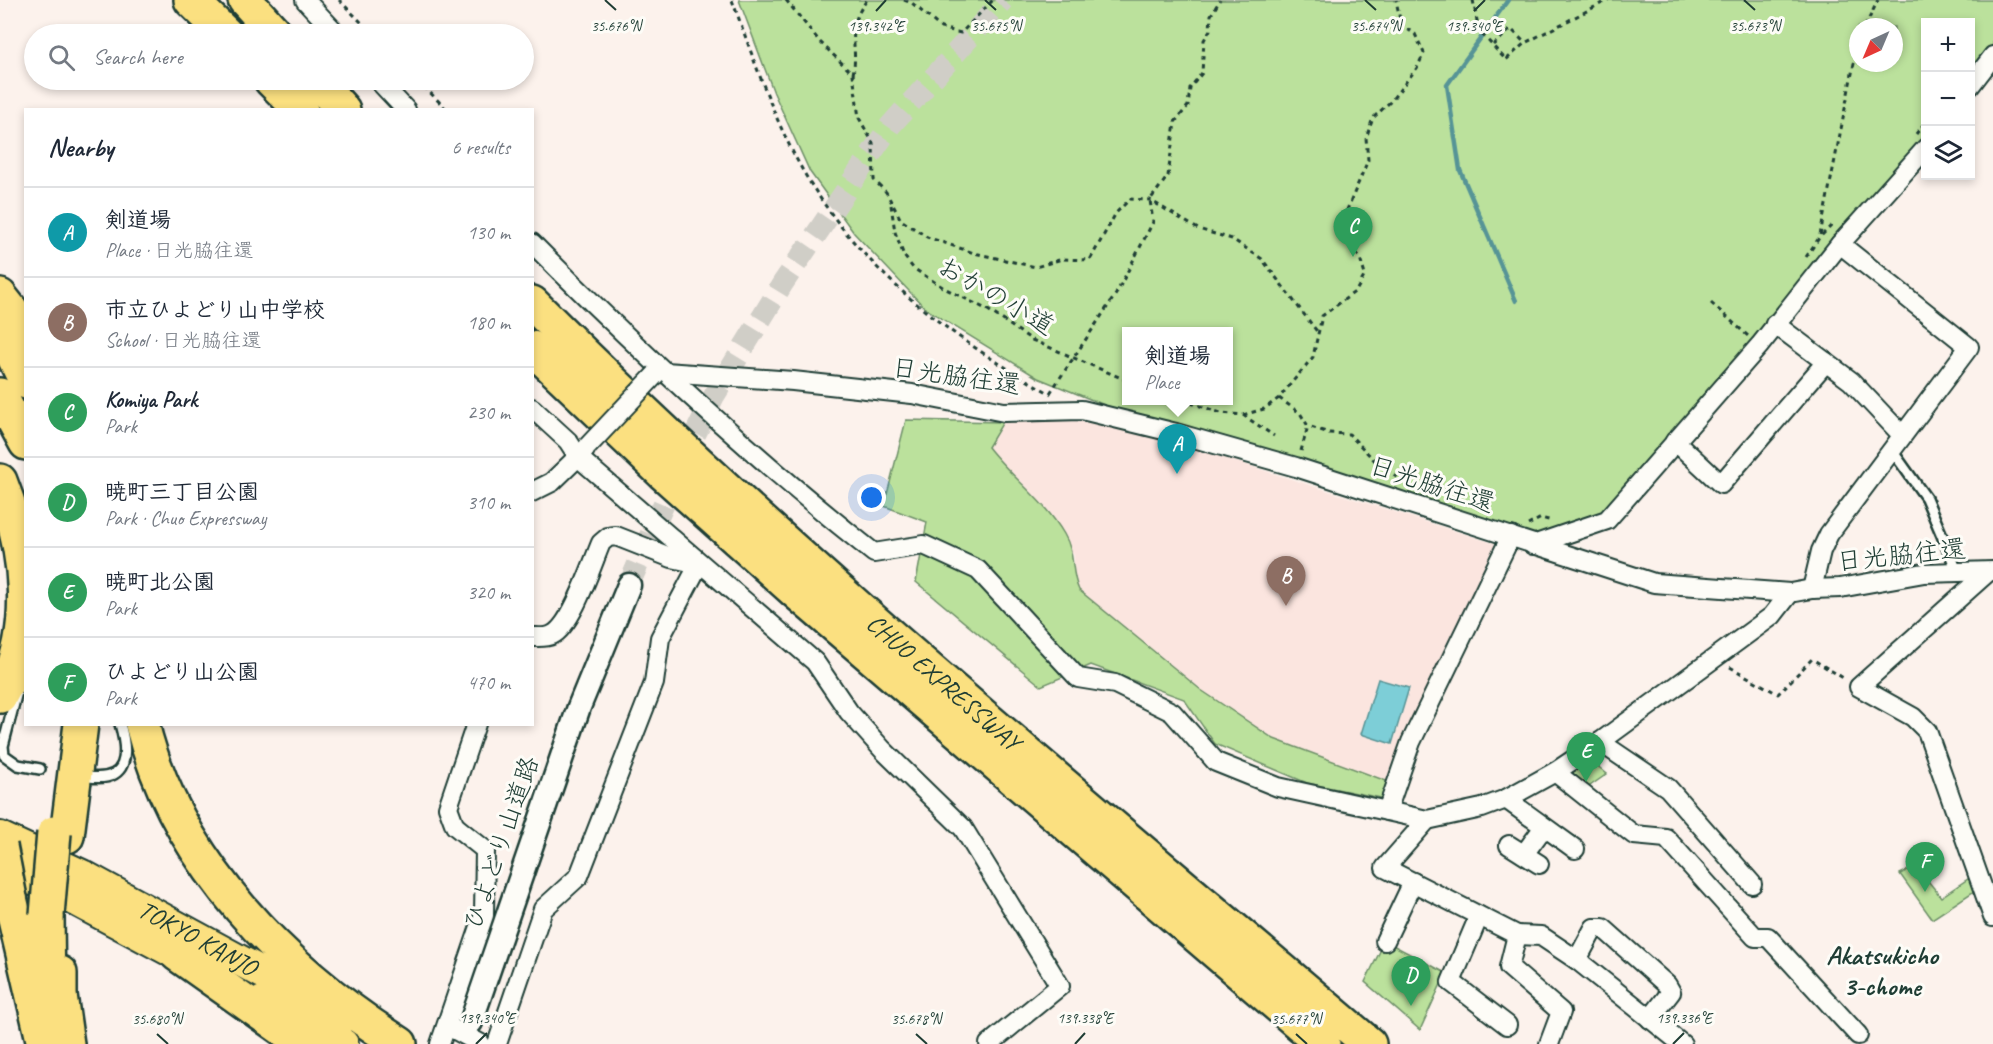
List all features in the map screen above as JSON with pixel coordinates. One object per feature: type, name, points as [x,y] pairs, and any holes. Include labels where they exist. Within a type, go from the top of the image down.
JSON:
[{"type":"highway","points":[[191,0],[216,24]]},
{"type":"highway","points":[[209,0],[231,24]]},
{"type":"highway","points":[[245,0],[267,24]]},
{"type":"highway","points":[[281,90],[299,108]]},
{"type":"highway","points":[[289,90],[305,108]]},
{"type":"highway","points":[[325,90],[341,108]]},
{"type":"highway","points":[[0,297],[24,327]]},
{"type":"highway","name":"CHUO EXPRESSWAY","points":[[534,305],[702,466],[816,570],[1369,1044]]},
{"type":"highway","points":[[0,328],[24,378]]},
{"type":"highway","name":"CHUO EXPRESSWAY","points":[[534,350],[663,473],[796,592],[1323,1044]]},
{"type":"highway","points":[[0,395],[24,439]]},
{"type":"highway","points":[[0,481],[13,520],[23,567],[22,635],[15,665],[0,696]]},
{"type":"highway","points":[[53,1044],[47,993],[61,835],[67,726]]},
{"type":"highway","points":[[61,835],[81,726]]},
{"type":"highway","points":[[143,726],[165,791],[190,840],[222,885],[283,952],[351,1010],[400,1044]]},
{"type":"highway","name":"TOKYO KANJO","points":[[0,837],[82,875],[394,1044]]},
{"type":"highway","points":[[0,846],[44,1044]]},
{"type":"highway","name":"TOKYO KANJO","points":[[0,864],[66,895],[344,1044]]},
{"type":"highway","points":[[54,916],[60,995],[68,1044]]},
{"type":"highway","points":[[177,954],[304,1044]]},
{"type":"street","points":[[305,0],[328,24]]},
{"type":"street","points":[[1975,81],[1993,56]]},
{"type":"street","points":[[387,90],[404,108]]},
{"type":"street","points":[[1533,537],[1607,520],[1760,345],[1918,144]]},
{"type":"street","points":[[1812,589],[1821,551],[1829,534],[1969,347],[1840,244]]},
{"type":"street","points":[[534,245],[660,373],[874,553],[924,545],[978,570],[1077,678],[1115,684],[1172,712],[1216,762],[1278,787],[1427,820],[1482,808],[1506,799],[1555,772],[1600,742],[1772,616],[1790,593]]},
{"type":"street","points":[[1775,324],[1851,381],[1896,442]]},
{"type":"street","points":[[1675,441],[1721,484],[1826,362]]},
{"type":"street","points":[[534,491],[552,482],[660,373]]},
{"type":"street","name":"日光脇往還","points":[[660,373],[793,381],[912,394],[1004,412],[1082,410],[1176,433],[1519,531],[1654,583],[1790,593],[1840,588],[1924,573],[1958,573],[1989,578]]},
{"type":"street","points":[[534,410],[583,452],[699,564],[815,662],[849,712],[883,750],[963,828],[1060,986],[989,1044]]},
{"type":"street","points":[[1387,811],[1411,742],[1519,531]]},
{"type":"street","points":[[534,637],[545,637],[555,633],[573,610],[601,543],[608,537],[616,536],[672,558],[699,564]]},
{"type":"street","points":[[497,1044],[543,909],[579,876],[654,683],[660,638],[699,564]]},
{"type":"street","points":[[1989,578],[1859,687],[1913,717],[1927,731],[1993,917]]},
{"type":"street","name":"ひよどり山道路","points":[[471,1022],[579,706],[629,585]]},
{"type":"street","points":[[440,1044],[484,915],[485,850],[455,826],[448,807],[476,726]]},
{"type":"street","points":[[1600,742],[1668,788],[1752,884]]},
{"type":"street","points":[[1555,772],[1634,835],[1666,838],[1755,937],[1768,937],[1858,1035]]},
{"type":"street","points":[[1506,799],[1575,849]]},
{"type":"street","points":[[1427,820],[1384,868],[1517,935],[1541,936],[1577,960],[1682,1044]]},
{"type":"street","points":[[1524,854],[1544,826]]},
{"type":"street","points":[[1385,941],[1413,882]]},
{"type":"street","points":[[1479,916],[1451,982],[1507,1025]]},
{"type":"street","points":[[1577,960],[1594,928],[1603,928],[1667,985],[1671,992],[1650,1019]]},
{"type":"street","points":[[1517,935],[1509,967],[1561,1012],[1549,1044]]},
{"type":"street","points":[[448,1026],[481,1044]]},
{"type":"lane","points":[[1896,442],[1926,498],[1958,573]]},
{"type":"lane","points":[[22,635],[16,700],[3,746],[4,755],[18,765],[40,770]]},
{"type":"lane","points":[[89,777],[104,779],[112,776],[122,764],[126,756],[121,726]]},
{"type":"path","points":[[339,0],[363,24]]},
{"type":"path","points":[[732,0],[768,95],[806,176],[849,236],[885,276],[922,311],[993,360],[1082,410]]},
{"type":"path","points":[[786,0],[820,42],[853,74]]},
{"type":"path","points":[[867,0],[856,14],[852,35],[855,63],[853,74],[859,118],[873,143],[874,180],[886,192],[901,220],[927,237],[974,253],[1036,267],[1062,259],[1090,260],[1116,213],[1130,199],[1150,200],[1198,229],[1232,239],[1262,259],[1319,334]]},
{"type":"path","points":[[904,0],[912,3],[941,28],[961,33],[993,0]]},
{"type":"path","points":[[1050,393],[1116,294],[1153,222],[1150,200],[1168,176],[1175,122],[1188,106],[1190,88],[1202,74],[1204,40],[1210,30],[1211,15],[1220,0]]},
{"type":"path","points":[[1197,405],[1221,413],[1243,415],[1264,409],[1279,398],[1313,357],[1322,316],[1356,291],[1365,275],[1360,258],[1339,229],[1368,160],[1366,138],[1372,118],[1390,102],[1417,68],[1424,53],[1415,34],[1401,25],[1396,0]]},
{"type":"path","points":[[1473,0],[1479,31],[1506,60],[1525,43],[1608,0]]},
{"type":"path","points":[[1869,18],[1878,0]]},
{"type":"path","points":[[1493,45],[1510,29],[1525,43]]},
{"type":"path","points":[[1819,238],[1852,72]]},
{"type":"path","points":[[428,90],[445,108]]},
{"type":"path","points":[[1918,144],[1924,126]]},
{"type":"path","name":"おかの小道","points":[[890,203],[895,232],[904,256],[913,268],[944,288],[988,310],[1032,340],[1122,378]]},
{"type":"path","points":[[1801,265],[1819,238],[1835,222]]},
{"type":"path","points":[[1711,303],[1760,345]]},
{"type":"path","points":[[1279,398],[1300,413],[1308,426],[1329,433],[1349,434],[1380,466],[1412,487]]},
{"type":"path","points":[[1243,415],[1274,436]]},
{"type":"path","points":[[1296,467],[1308,426]]},
{"type":"path","points":[[1519,531],[1541,518],[1552,521]]},
{"type":"path","points":[[1519,531],[1533,537]]},
{"type":"path","points":[[1714,658],[1778,694],[1812,659],[1859,687]]},
{"type":"shaded area","points":[[1056,419],[1089,422],[1171,441],[1502,546],[1389,782],[1274,739],[1201,690],[1079,590],[1074,578],[1074,555],[987,447],[1003,422]]},
{"type":"green space","points":[[739,0],[1993,0],[1993,56],[1975,81],[1975,18],[1921,18],[1921,153],[1607,520],[1539,540],[1275,455],[1107,406],[1038,378],[926,309],[854,233],[810,172],[774,93]]},
{"type":"green space","points":[[906,420],[1003,422],[988,447],[1038,500],[1064,534],[1068,541],[1079,590],[1201,690],[1274,739],[1389,782],[1386,799],[1307,783],[1215,744],[1184,699],[1091,665],[1041,686],[916,582],[927,522],[884,506]]},
{"type":"green space","points":[[1589,759],[1607,774],[1584,790],[1567,773]]},
{"type":"green space","points":[[1916,866],[1941,897],[1977,873],[1982,886],[1932,919],[1900,874]]},
{"type":"green space","points":[[1385,941],[1446,973],[1420,1030],[1365,982]]},
{"type":"water","points":[[1378,679],[1409,688],[1392,744],[1361,734]]},
{"type":"waterway","points":[[1508,0],[1447,85],[1460,170],[1516,301]]},
{"type":"tunnel","points":[[629,585],[683,459],[714,396],[783,283],[890,126],[1003,0]]},
{"type":"place","name":"Komiya Park","points":[[1353,257]]},
{"type":"place","name":"剣道場","points":[[1177,474]]},
{"type":"place","name":"市立ひよどり山中学校","points":[[1286,606]]},
{"type":"place","name":"暁町北公園","points":[[1586,782]]},
{"type":"place","name":"ひよどり山公園","points":[[1925,892]]},
{"type":"place","name":"暁町三丁目公園","points":[[1411,1006]]},
{"type":"district","name":"Akatsukicho 3-chome","points":[[1882,970]]}]
